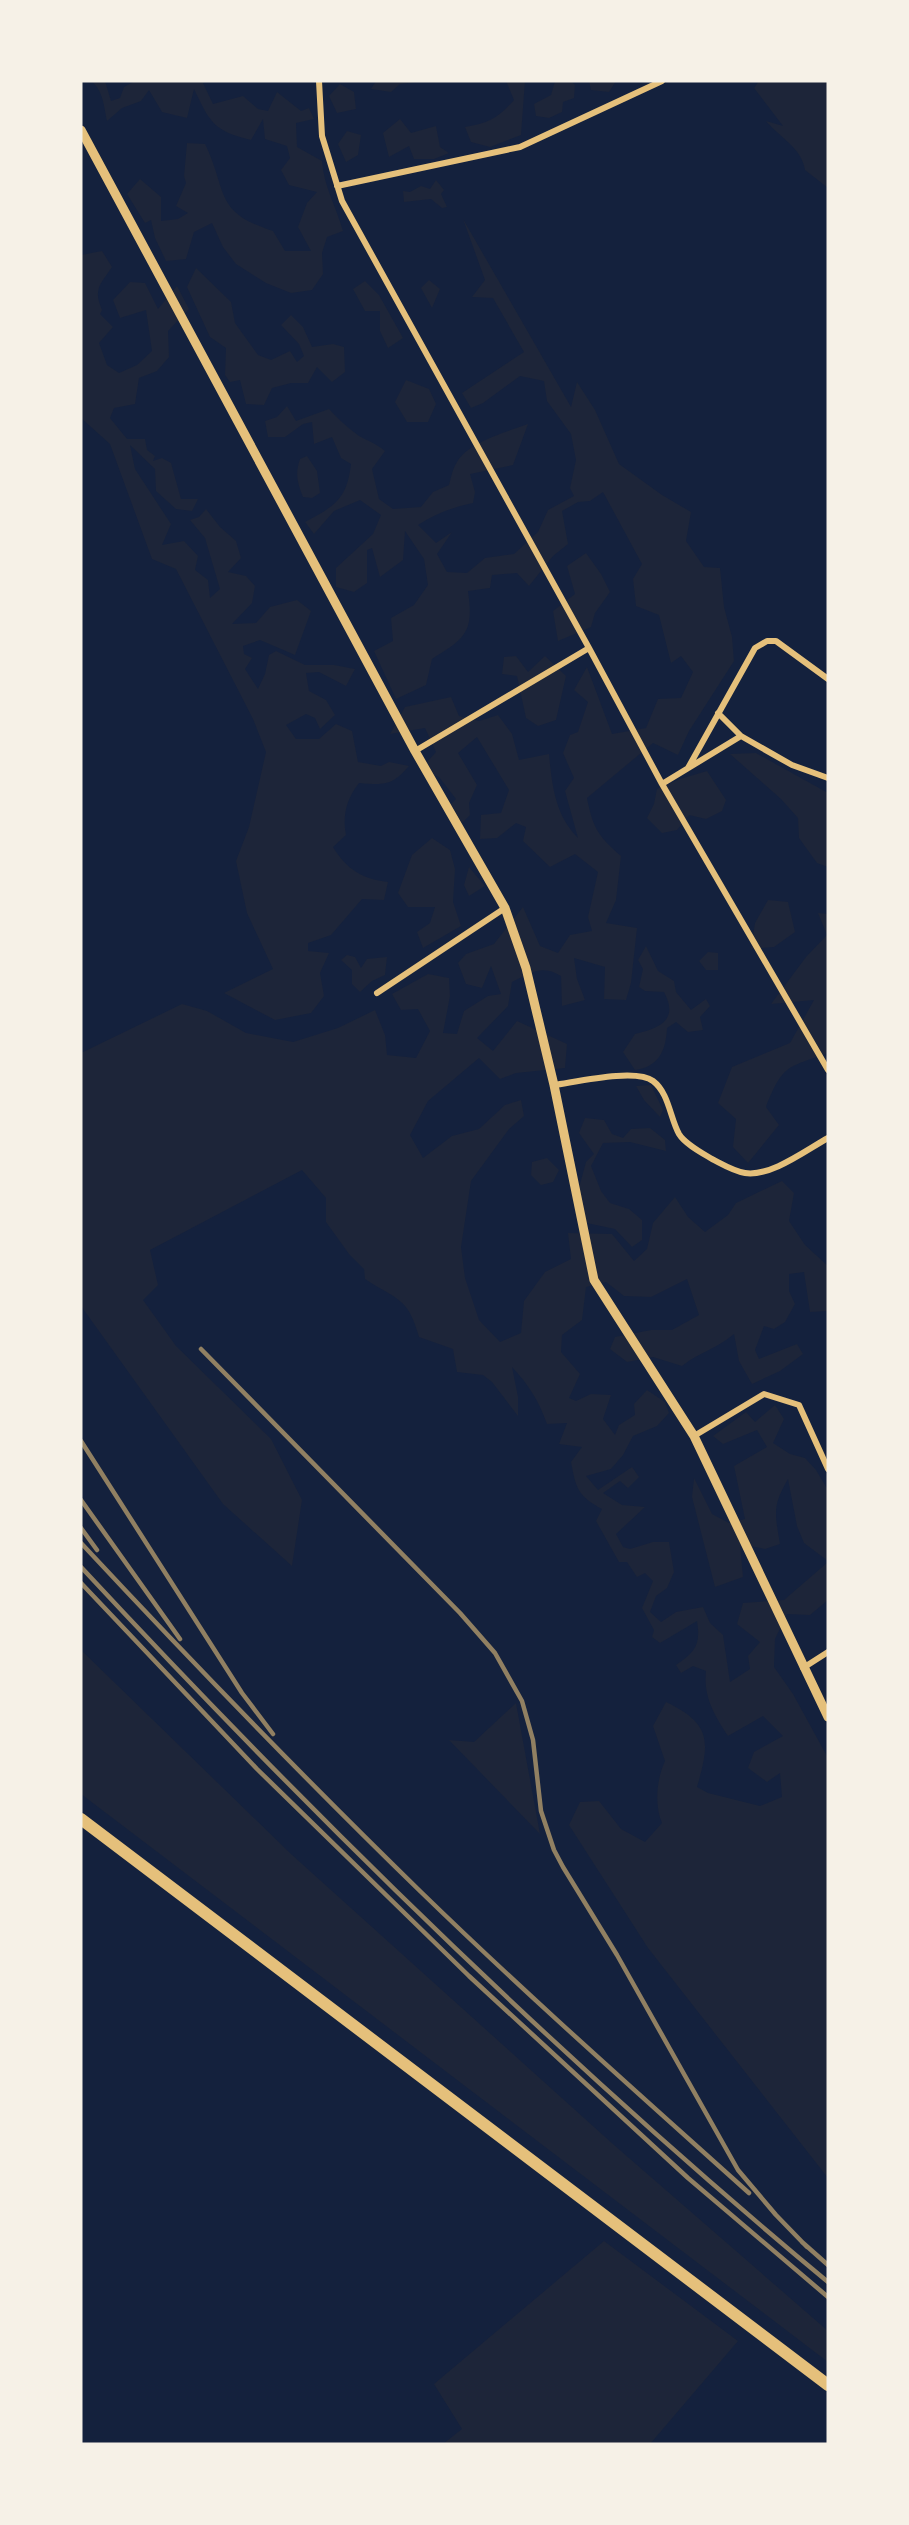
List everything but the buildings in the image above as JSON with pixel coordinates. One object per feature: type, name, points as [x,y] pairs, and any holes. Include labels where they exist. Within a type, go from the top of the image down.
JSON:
[{"type":"main road","points":[[81,1819],[828,2385]]},
{"type":"street","points":[[320,81],[322,136],[342,201],[662,784],[828,1070]]},
{"type":"street","points":[[337,186],[520,147],[662,81]]},
{"type":"street","points":[[81,130],[415,751],[505,908],[526,968],[554,1085],[594,1280],[694,1436],[828,1718]]},
{"type":"street","points":[[688,768],[755,648],[767,641],[776,641],[786,646],[828,679]]},
{"type":"street","points":[[415,751],[589,648]]},
{"type":"street","points":[[718,713],[741,736],[792,765],[828,778]]},
{"type":"street","points":[[662,784],[741,736]]},
{"type":"street","points":[[377,993],[505,908]]},
{"type":"street","points":[[554,1085],[633,1075],[653,1081],[663,1092],[680,1137],[705,1155],[747,1174],[782,1165],[828,1138]]},
{"type":"street","points":[[694,1436],[764,1394],[799,1405],[828,1469]]},
{"type":"street","points":[[804,1668],[828,1652]]},
{"type":"shaded area","points":[[91,81],[105,81],[111,101],[120,98],[124,87],[135,81],[205,81],[203,83],[213,104],[243,96],[258,109],[268,111],[277,92],[301,111],[309,108],[314,119],[296,123],[297,147],[322,161],[328,188],[343,231],[327,237],[322,253],[323,274],[312,290],[291,293],[266,283],[236,264],[223,247],[212,223],[194,232],[186,259],[166,261],[155,238],[151,220],[145,223],[127,194],[140,179],[161,197],[161,221],[178,219],[188,213],[176,206],[186,183],[184,176],[187,143],[205,144],[231,208],[254,224],[273,231],[285,251],[311,251],[298,227],[307,203],[317,192],[289,185],[281,170],[290,158],[287,146],[265,139],[263,119],[251,140],[228,133],[214,124],[194,89],[187,118],[162,112],[149,90],[141,101],[122,108],[107,121],[101,94]]},
{"type":"shaded area","points":[[376,81],[424,81],[400,84],[391,92],[371,89]]},
{"type":"shaded area","points":[[506,81],[525,81],[521,135],[490,147],[471,142],[465,127],[492,119],[503,112],[514,100]]},
{"type":"shaded area","points":[[555,81],[571,81],[575,85],[574,98],[563,102],[562,112],[549,118],[536,116],[534,104],[551,95]]},
{"type":"shaded area","points":[[589,81],[616,81],[609,92],[591,90]]},
{"type":"shaded area","points":[[759,81],[828,81],[828,188],[805,170],[795,149],[766,121],[783,126],[754,88]]},
{"type":"shaded area","points":[[340,84],[354,92],[356,109],[337,113],[329,96]]},
{"type":"shaded area","points":[[400,119],[411,133],[436,126],[440,147],[449,153],[434,159],[414,159],[409,146],[389,157],[383,133]]},
{"type":"shaded area","points":[[347,131],[361,135],[358,155],[346,162],[338,144]]},
{"type":"shaded area","points":[[436,180],[444,190],[441,194],[447,207],[442,208],[431,199],[404,202],[403,191],[410,192],[421,186],[430,189]]},
{"type":"shaded area","points":[[463,219],[571,407],[577,382],[595,410],[619,464],[662,495],[691,512],[686,541],[704,567],[720,568],[724,607],[732,637],[734,661],[689,731],[678,755],[653,743],[587,798],[598,831],[621,856],[616,900],[606,923],[637,928],[631,983],[626,1000],[604,999],[605,967],[574,958],[577,979],[585,1000],[562,1006],[561,976],[554,972],[536,971],[512,982],[508,1006],[477,1038],[493,1051],[517,1021],[567,1044],[565,1068],[516,1073],[500,1079],[479,1058],[428,1101],[410,1135],[423,1158],[452,1136],[479,1129],[505,1105],[521,1100],[524,1116],[509,1129],[471,1181],[461,1247],[465,1278],[479,1320],[500,1342],[521,1333],[524,1301],[545,1272],[571,1259],[568,1233],[612,1234],[634,1261],[647,1249],[653,1223],[675,1197],[688,1217],[705,1232],[728,1215],[736,1203],[782,1181],[794,1193],[789,1221],[805,1245],[828,1266],[828,1311],[810,1312],[804,1272],[789,1274],[789,1291],[795,1304],[785,1322],[774,1329],[764,1326],[755,1350],[759,1359],[797,1344],[803,1354],[780,1371],[752,1384],[739,1361],[734,1334],[682,1366],[653,1357],[627,1362],[610,1349],[615,1337],[651,1330],[672,1330],[699,1315],[687,1279],[651,1297],[624,1296],[606,1282],[586,1287],[582,1320],[562,1335],[561,1352],[580,1374],[569,1398],[576,1401],[591,1394],[611,1395],[603,1419],[615,1435],[619,1425],[635,1415],[634,1404],[647,1390],[665,1402],[669,1413],[657,1426],[633,1436],[623,1455],[611,1469],[586,1476],[598,1490],[632,1467],[639,1477],[628,1488],[620,1481],[603,1493],[622,1505],[645,1507],[616,1534],[623,1547],[630,1549],[653,1542],[669,1542],[674,1572],[667,1588],[656,1596],[650,1612],[661,1622],[676,1612],[703,1607],[710,1623],[723,1635],[730,1682],[750,1669],[748,1656],[760,1642],[737,1624],[743,1603],[784,1600],[828,1562],[828,1600],[810,1615],[787,1614],[775,1639],[774,1667],[793,1694],[828,1758],[828,2178],[648,1948],[569,1825],[580,1802],[599,1801],[621,1829],[645,1842],[662,1823],[658,1808],[658,1792],[665,1761],[653,1726],[666,1702],[692,1718],[704,1736],[704,1758],[697,1787],[708,1793],[760,1806],[782,1797],[780,1773],[767,1782],[748,1768],[754,1752],[783,1736],[763,1716],[728,1736],[708,1698],[706,1671],[693,1666],[681,1673],[676,1665],[695,1647],[698,1636],[697,1621],[660,1643],[652,1637],[654,1630],[642,1608],[653,1581],[645,1573],[637,1577],[627,1562],[619,1562],[596,1521],[602,1509],[579,1491],[571,1462],[582,1447],[559,1444],[567,1423],[547,1424],[533,1393],[512,1367],[518,1397],[518,1416],[492,1382],[483,1375],[457,1372],[453,1349],[419,1337],[406,1307],[365,1279],[364,1269],[349,1254],[326,1222],[326,1198],[302,1170],[150,1250],[158,1285],[143,1300],[176,1346],[271,1439],[302,1500],[292,1566],[223,1504],[81,1306],[81,1053],[182,1004],[207,1011],[246,1033],[293,1042],[338,1028],[375,1010],[385,1035],[387,1055],[416,1058],[430,1031],[418,1009],[401,1010],[392,994],[428,974],[449,978],[450,996],[443,1033],[457,1034],[464,1011],[488,996],[501,994],[491,966],[482,988],[466,984],[458,963],[466,954],[494,944],[523,907],[540,946],[558,953],[570,935],[592,931],[588,917],[598,872],[575,854],[550,867],[523,841],[526,827],[516,823],[497,838],[480,839],[481,815],[501,813],[509,790],[477,737],[458,753],[477,785],[469,803],[470,815],[462,823],[451,804],[456,799],[439,777],[434,775],[427,762],[436,752],[425,728],[390,734],[405,707],[451,697],[459,716],[479,721],[498,715],[512,734],[519,760],[549,754],[556,799],[564,820],[578,838],[565,791],[574,778],[563,753],[570,735],[578,732],[588,702],[574,690],[587,667],[612,734],[646,728],[658,699],[681,698],[693,672],[681,656],[671,663],[659,615],[636,606],[633,579],[642,564],[603,492],[590,501],[578,502],[562,511],[568,544],[553,556],[529,586],[517,573],[492,575],[490,588],[468,591],[470,616],[465,632],[453,645],[432,659],[426,685],[396,699],[374,651],[393,641],[391,618],[414,605],[428,585],[424,559],[405,531],[403,560],[380,577],[372,548],[367,550],[367,583],[354,592],[336,587],[336,568],[373,534],[381,515],[360,500],[334,511],[314,534],[305,522],[332,506],[343,494],[351,464],[341,458],[332,437],[314,444],[312,422],[303,424],[285,437],[268,437],[265,421],[277,417],[287,406],[296,421],[329,409],[359,436],[385,451],[372,469],[379,499],[393,509],[421,507],[433,492],[449,485],[452,473],[462,455],[489,438],[528,424],[513,465],[470,474],[475,492],[473,503],[444,511],[418,525],[436,543],[452,532],[437,554],[447,572],[467,573],[485,558],[514,554],[538,532],[548,510],[574,496],[570,488],[576,460],[571,434],[547,401],[544,381],[520,376],[483,403],[471,408],[462,393],[524,352],[493,298],[472,297],[485,280]]},
{"type":"shaded area","points":[[102,251],[112,267],[99,287],[98,297],[102,310],[100,314],[113,327],[99,343],[107,365],[119,373],[137,365],[152,351],[146,310],[120,318],[113,300],[130,282],[145,283],[158,309],[177,286],[189,309],[168,331],[169,357],[157,371],[139,378],[135,404],[114,408],[110,418],[127,439],[145,439],[147,450],[155,456],[153,461],[162,458],[171,463],[181,499],[198,499],[192,511],[176,509],[156,491],[155,469],[130,445],[135,469],[171,524],[162,545],[184,541],[198,556],[195,570],[208,580],[210,598],[220,589],[205,538],[190,520],[199,517],[206,509],[220,527],[236,541],[241,558],[228,572],[246,576],[255,586],[252,603],[232,624],[256,623],[270,607],[297,600],[311,611],[295,655],[260,640],[243,646],[244,654],[252,658],[245,669],[258,689],[265,674],[269,655],[276,651],[305,665],[334,665],[355,669],[346,686],[319,672],[306,673],[309,691],[326,700],[335,715],[320,729],[315,718],[306,714],[286,725],[296,739],[319,739],[336,724],[352,731],[358,762],[381,766],[389,762],[409,766],[398,777],[387,783],[359,783],[351,795],[345,814],[346,835],[333,847],[344,862],[356,872],[371,879],[388,882],[384,900],[362,899],[331,935],[308,943],[308,951],[329,953],[320,973],[324,996],[311,1013],[275,1020],[224,993],[273,969],[247,913],[236,861],[249,827],[266,752],[253,719],[176,569],[152,559],[110,444],[81,418],[81,255]]},
{"type":"shaded area","points":[[196,268],[231,302],[235,323],[258,355],[271,360],[290,351],[297,362],[304,356],[299,344],[281,325],[291,315],[303,327],[312,347],[333,344],[344,347],[345,372],[332,382],[317,367],[308,383],[291,383],[272,388],[264,405],[246,404],[240,380],[230,382],[225,375],[226,348],[210,337],[187,287]]},
{"type":"shaded area","points":[[429,280],[440,289],[432,308],[421,288]]},
{"type":"shaded area","points":[[365,281],[379,295],[403,338],[388,348],[380,331],[380,311],[365,311],[353,289]]},
{"type":"shaded area","points":[[406,380],[429,389],[436,404],[428,422],[407,422],[395,402]]},
{"type":"shaded area","points":[[307,456],[317,471],[320,493],[312,498],[303,497],[297,478],[300,459]]},
{"type":"shaded area","points":[[586,553],[610,592],[595,613],[591,627],[558,641],[553,611],[575,594],[567,566]]},
{"type":"shaded area","points":[[516,656],[528,672],[545,656],[566,676],[556,720],[538,726],[526,718],[517,676],[502,674],[504,657]]},
{"type":"shaded area","points":[[756,753],[828,793],[828,867],[817,863],[799,838],[798,818],[781,799],[730,754]]},
{"type":"shaded area","points":[[707,771],[726,800],[722,811],[706,819],[689,815],[677,830],[662,833],[647,818],[654,804],[657,789]]},
{"type":"shaded area","points":[[432,838],[450,850],[455,869],[453,902],[461,926],[423,948],[417,932],[430,923],[435,907],[408,907],[398,893],[412,855]]},
{"type":"shaded area","points":[[469,867],[485,886],[469,896],[464,885]]},
{"type":"shaded area","points":[[768,900],[788,902],[795,932],[774,947],[751,949],[755,923]]},
{"type":"shaded area","points":[[818,913],[828,914],[828,1053],[795,1065],[782,1075],[766,1107],[779,1125],[748,1163],[733,1147],[736,1119],[718,1103],[732,1067],[790,1043],[814,1000],[771,1004],[806,957],[827,935]]},
{"type":"shaded area","points":[[646,946],[658,971],[674,981],[676,992],[691,1010],[706,999],[710,1006],[700,1017],[703,1030],[688,1032],[676,1022],[667,1028],[660,1056],[650,1065],[635,1070],[623,1052],[635,1034],[659,1025],[668,1016],[669,1010],[664,992],[645,991],[639,987],[643,969],[638,960]]},
{"type":"shaded area","points":[[708,952],[718,953],[718,970],[706,970],[699,961]]},
{"type":"shaded area","points":[[347,955],[355,957],[361,968],[367,959],[387,957],[385,975],[372,981],[360,992],[352,984],[352,970],[341,960]]},
{"type":"shaded area","points":[[651,1085],[663,1110],[660,1117],[644,1100],[636,1086]]},
{"type":"shaded area","points":[[585,1118],[604,1120],[612,1134],[623,1138],[631,1129],[650,1128],[665,1140],[666,1151],[630,1142],[603,1143],[591,1166],[601,1191],[610,1203],[629,1209],[642,1220],[642,1240],[632,1247],[615,1229],[577,1221],[574,1206],[586,1162],[594,1154],[579,1133]]},
{"type":"shaded area","points":[[547,1158],[559,1170],[553,1182],[541,1185],[531,1175],[532,1162]]},
{"type":"shaded area","points":[[775,1405],[784,1419],[773,1443],[790,1454],[805,1458],[816,1470],[828,1490],[828,1561],[804,1543],[797,1526],[788,1479],[779,1496],[776,1510],[780,1544],[765,1549],[740,1544],[743,1577],[715,1587],[692,1497],[694,1478],[712,1514],[729,1523],[745,1519],[734,1466],[767,1447],[757,1430],[723,1444],[713,1436],[746,1412],[755,1422]]},
{"type":"shaded area","points":[[81,1650],[291,1854],[614,2145],[828,2331],[828,2362],[81,1794]]},
{"type":"shaded area","points":[[516,1703],[540,1834],[449,1740],[474,1742]]},
{"type":"shaded area","points":[[604,2241],[738,2341],[650,2444],[443,2444],[462,2429],[434,2384]]},
{"type":"railway","points":[[201,1349],[460,1613],[495,1653],[522,1701],[533,1740],[541,1811],[554,1850],[617,1955],[738,2170],[807,2247]]},
{"type":"railway","points":[[81,1441],[242,1693],[273,1734]]},
{"type":"railway","points":[[81,1500],[180,1639]]},
{"type":"railway","points":[[81,1528],[97,1550]]},
{"type":"railway","points":[[81,1543],[249,1720],[461,1931],[749,2193]]},
{"type":"railway","points":[[81,1567],[260,1755],[443,1937],[633,2113],[828,2282]]},
{"type":"railway","points":[[81,1583],[257,1769],[469,1976],[688,2178],[828,2297]]},
{"type":"railway","points":[[802,2242],[828,2265]]}]
